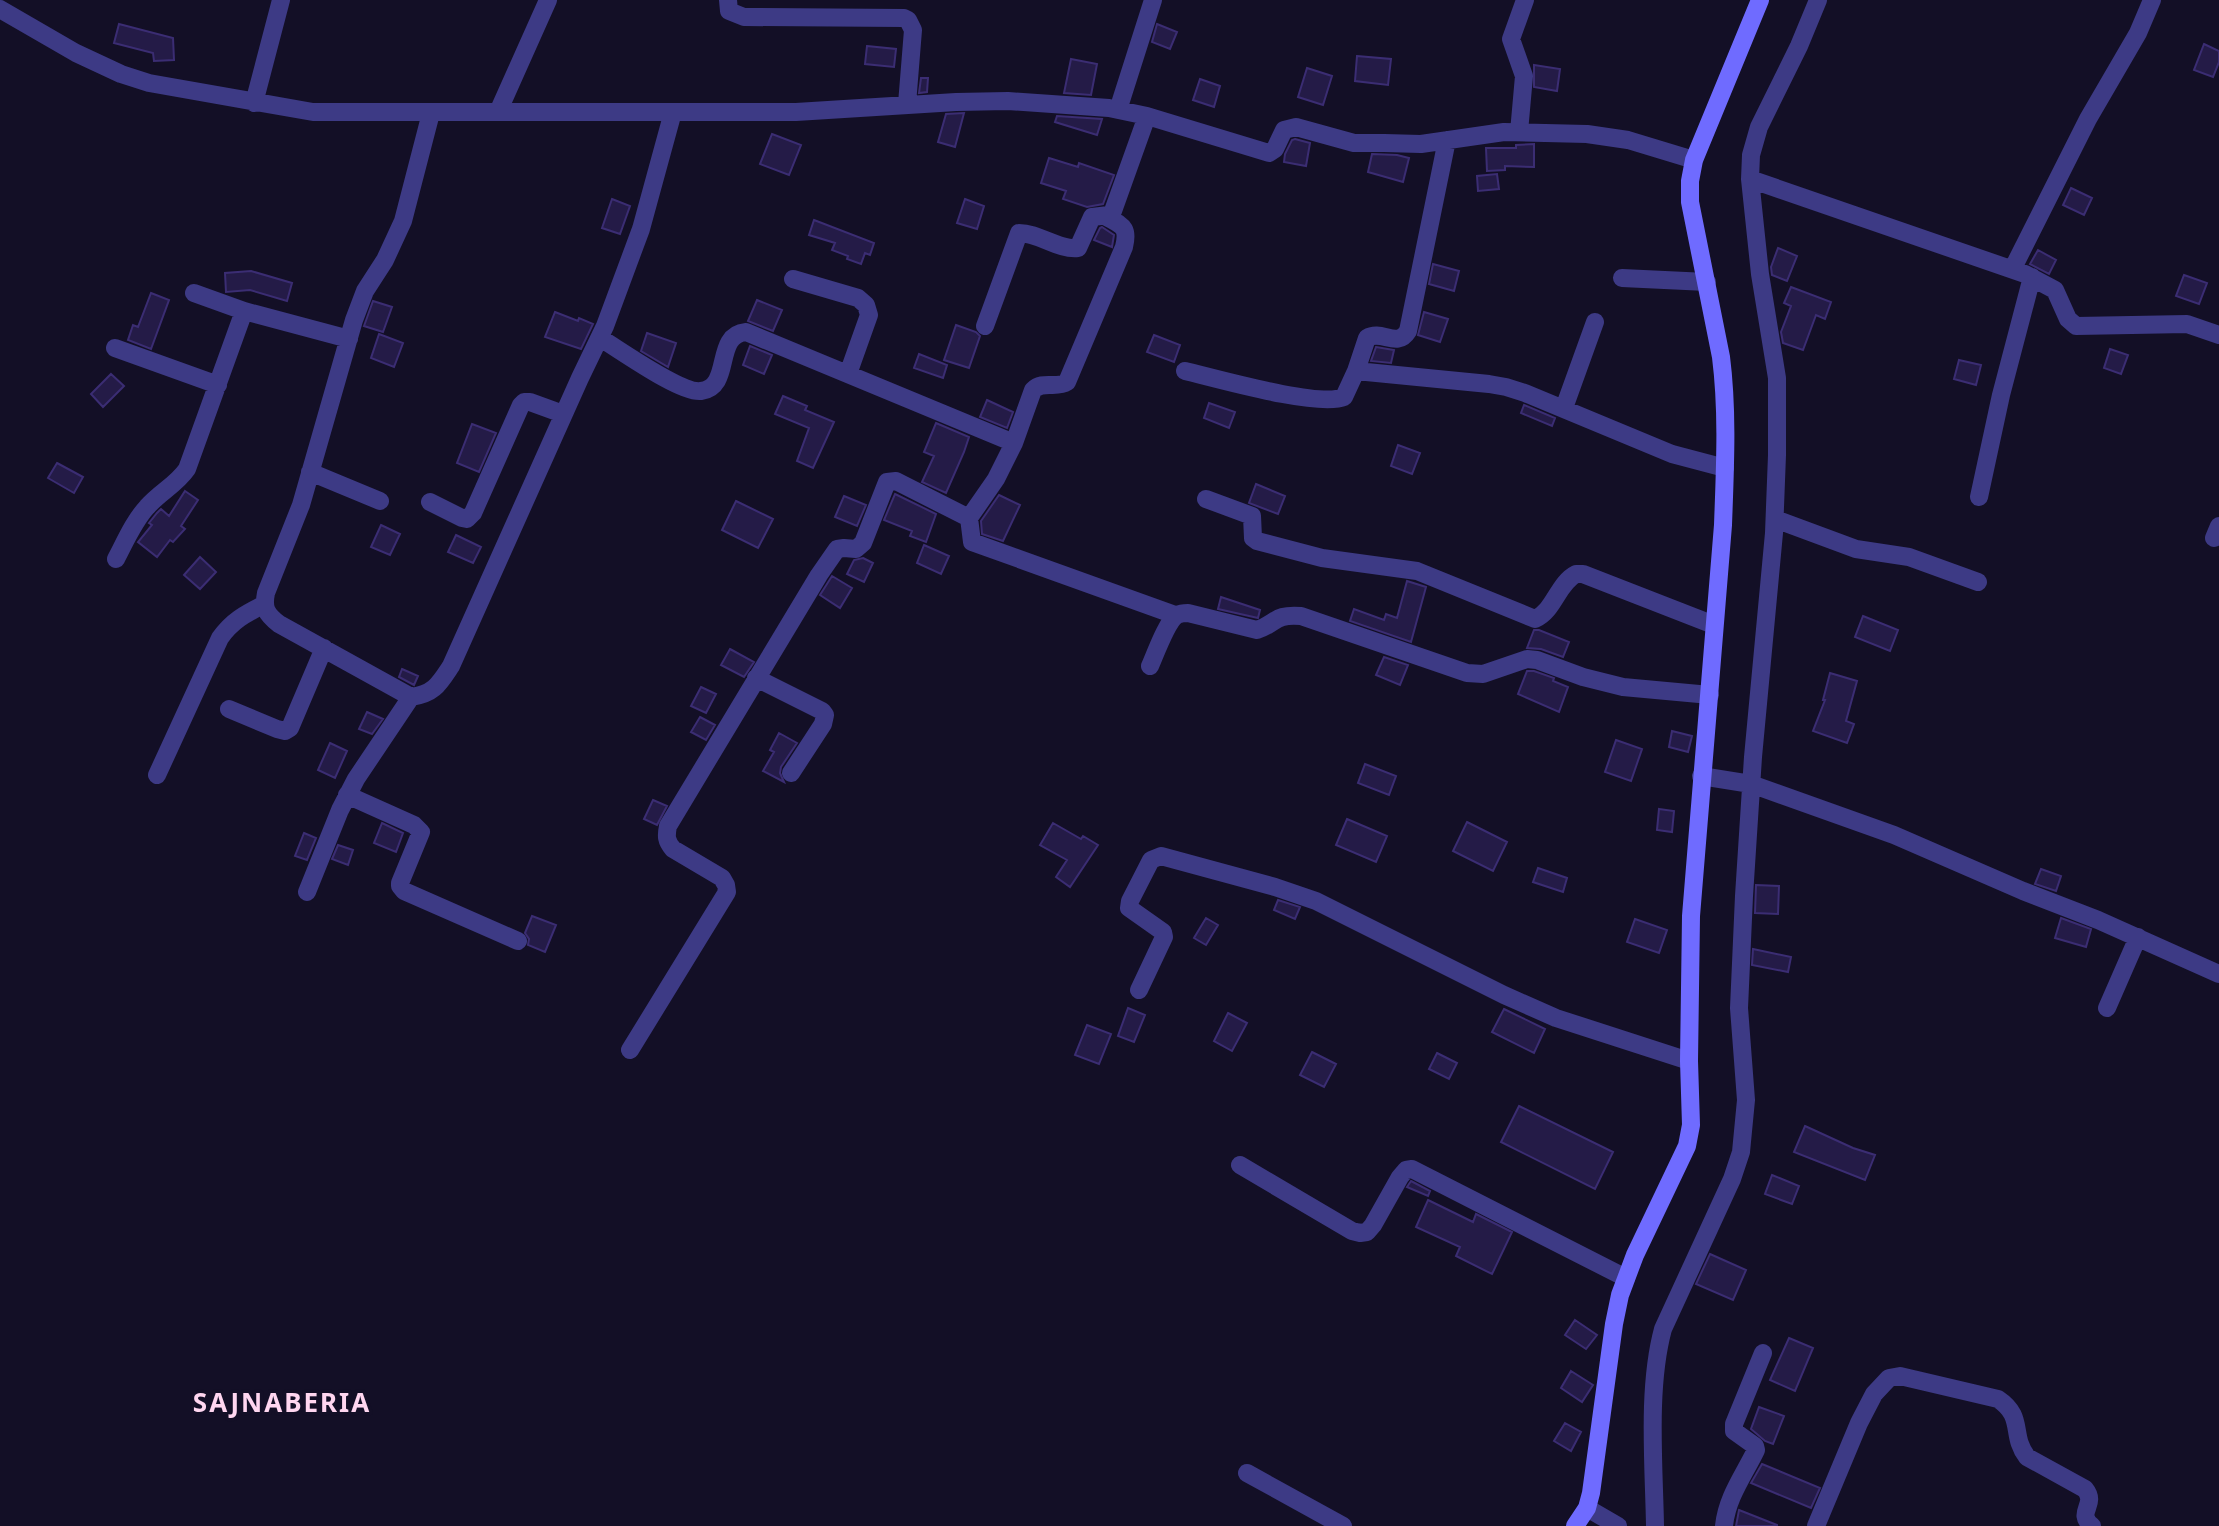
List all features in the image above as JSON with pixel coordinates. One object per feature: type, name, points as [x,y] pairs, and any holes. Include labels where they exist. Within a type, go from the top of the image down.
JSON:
[{"type":"main road","points":[[1575,1526],[1587,1508],[1591,1493],[1614,1324],[1626,1278],[1687,1146],[1691,1125],[1691,916],[1708,777],[1710,695],[1725,468],[1724,382],[1690,202],[1690,180],[1695,160],[1760,0]]},
{"type":"street","points":[[254,103],[281,0]]},
{"type":"street","points":[[498,112],[548,0]]},
{"type":"street","points":[[728,0],[729,11],[744,17],[908,20],[913,30],[907,104]]},
{"type":"street","points":[[1118,110],[1153,0]]},
{"type":"street","points":[[1519,132],[1524,76],[1511,39],[1525,0]]},
{"type":"street","points":[[1655,1526],[1654,1404],[1657,1349],[1663,1329],[1732,1179],[1741,1152],[1746,1100],[1739,1008],[1744,783],[1774,519],[1777,378],[1760,274],[1750,179],[1751,155],[1759,127],[1799,46],[1818,0]]},
{"type":"street","points":[[2012,268],[2152,0]]},
{"type":"street","points":[[0,9],[76,53],[121,74],[149,83],[313,112],[796,112],[907,104],[1007,101],[1118,110],[1147,116],[1269,153],[1275,149],[1284,130],[1296,127],[1354,143],[1421,144],[1504,132],[1587,134],[1628,140],[1695,160]]},
{"type":"street","points":[[431,113],[403,221],[385,260],[365,291],[301,505],[263,605],[269,616],[279,624],[411,697],[424,696],[431,691],[451,666],[563,414],[600,338],[641,229],[673,112]]},
{"type":"street","points":[[985,326],[1019,233],[1031,234],[1069,248],[1078,248],[1092,217],[1109,215],[1115,206],[1147,116]]},
{"type":"street","points":[[1185,371],[1280,393],[1331,400],[1344,397],[1367,338],[1380,334],[1397,340],[1404,338],[1408,331],[1447,140]]},
{"type":"street","points":[[1750,179],[2032,277],[2055,290],[2068,319],[2076,326],[2187,324],[2219,335]]},
{"type":"street","points":[[1105,216],[1126,231],[1124,247],[1067,382],[1058,386],[1048,384],[1036,387],[1014,443],[996,478],[969,518],[972,542],[1175,615],[1174,617]]},
{"type":"street","points":[[1979,497],[2001,395],[2032,277]]},
{"type":"street","points":[[1622,278],[1707,282]]},
{"type":"street","points":[[793,279],[858,298],[866,305],[869,315],[848,374]]},
{"type":"street","points":[[194,293],[244,311],[349,339]]},
{"type":"street","points":[[116,559],[144,510],[155,498],[175,484],[187,469],[244,311]]},
{"type":"street","points":[[1564,408],[1595,322]]},
{"type":"street","points":[[600,338],[674,383],[693,391],[704,391],[713,387],[718,380],[727,346],[733,336],[746,332],[1014,443]]},
{"type":"street","points":[[115,348],[218,385]]},
{"type":"street","points":[[1356,371],[1489,384],[1525,393],[1671,454],[1725,468]]},
{"type":"street","points":[[430,502],[467,519],[473,513],[520,405],[530,402],[563,414]]},
{"type":"street","points":[[310,472],[380,501]]},
{"type":"street","points":[[630,1051],[727,892],[722,878],[667,843],[668,826],[801,603],[837,549],[856,549],[863,543],[887,482],[896,481],[969,518]]},
{"type":"street","points":[[1206,499],[1252,516],[1252,534],[1257,541],[1322,558],[1417,572],[1535,619],[1544,612],[1567,581],[1576,574],[1583,574],[1714,625]]},
{"type":"street","points":[[1774,519],[1856,549],[1909,557],[1978,582]]},
{"type":"street","points":[[157,775],[220,638],[240,616],[263,605]]},
{"type":"street","points":[[1150,666],[1174,617],[1180,613],[1256,630],[1278,617],[1287,615],[1301,616],[1467,673],[1483,674],[1527,659],[1623,687],[1710,695]]},
{"type":"street","points":[[229,709],[277,729],[285,731],[290,728],[324,648]]},
{"type":"street","points":[[757,678],[825,715],[823,724],[791,773]]},
{"type":"street","points":[[307,891],[347,795],[411,697]]},
{"type":"street","points":[[1708,777],[1744,783],[1894,835],[2138,937],[2219,974]]},
{"type":"street","points":[[347,795],[414,825],[421,832],[400,883],[404,891],[518,941]]},
{"type":"street","points":[[1139,990],[1164,937],[1163,932],[1129,908],[1130,901],[1151,860],[1161,856],[1316,901],[1504,995],[1556,1018],[1689,1061]]},
{"type":"street","points":[[2107,1008],[2138,937]]},
{"type":"street","points":[[1240,1165],[1352,1231],[1360,1233],[1367,1232],[1373,1225],[1400,1177],[1412,1168],[1626,1278]]},
{"type":"street","points":[[1724,1526],[1733,1492],[1756,1450],[1755,1446],[1734,1431],[1734,1424],[1763,1353]]},
{"type":"street","points":[[1816,1526],[1874,1394],[1889,1378],[1900,1376],[1997,1399],[2008,1406],[2014,1416],[2022,1450],[2027,1457],[2089,1493],[2090,1501],[2084,1514],[2092,1526]]},
{"type":"street","points":[[1247,1473],[1343,1526]]},
{"type":"street","points":[[1587,1508],[1615,1525]]},
{"type":"building","points":[[119,24],[173,38],[174,60],[154,61],[153,53],[114,43]]},
{"type":"building","points":[[1157,24],[1177,32],[1170,49],[1152,42]]},
{"type":"building","points":[[2204,44],[2219,51],[2219,62],[2213,77],[2194,70]]},
{"type":"building","points":[[867,46],[896,49],[894,67],[865,64]]},
{"type":"building","points":[[1357,56],[1391,59],[1388,85],[1355,81]]},
{"type":"building","points":[[1071,59],[1097,64],[1091,95],[1064,93]]},
{"type":"building","points":[[1534,65],[1560,69],[1557,91],[1534,87]]},
{"type":"building","points":[[1307,68],[1332,76],[1323,105],[1298,97]]},
{"type":"building","points":[[921,78],[928,78],[927,92],[919,93]]},
{"type":"building","points":[[1200,79],[1220,86],[1214,107],[1193,100]]},
{"type":"building","points":[[964,113],[955,147],[938,142],[946,114]]},
{"type":"building","points":[[1057,116],[1102,119],[1097,135],[1055,122]]},
{"type":"building","points":[[772,134],[801,145],[789,175],[760,164]]},
{"type":"building","points":[[1295,139],[1310,143],[1306,166],[1284,162],[1285,154]]},
{"type":"building","points":[[1534,144],[1534,167],[1505,166],[1505,170],[1487,171],[1486,148],[1516,148],[1516,145]]},
{"type":"building","points":[[1372,154],[1409,158],[1403,182],[1368,172]]},
{"type":"building","points":[[1049,158],[1078,167],[1079,163],[1114,175],[1103,204],[1087,207],[1063,199],[1066,191],[1041,183]]},
{"type":"building","points":[[1497,174],[1499,189],[1478,191],[1477,176]]},
{"type":"building","points":[[2071,188],[2092,198],[2084,215],[2063,205]]},
{"type":"building","points":[[612,199],[630,206],[620,234],[602,228]]},
{"type":"building","points":[[965,199],[984,206],[977,229],[957,223]]},
{"type":"building","points":[[814,220],[874,243],[870,255],[865,253],[861,264],[832,250],[835,243],[809,235]]},
{"type":"building","points":[[1102,227],[1114,235],[1112,247],[1094,240]]},
{"type":"building","points":[[1778,248],[1797,256],[1787,281],[1772,275],[1771,267]]},
{"type":"building","points":[[2038,250],[2056,260],[2049,274],[2030,264]]},
{"type":"building","points":[[1433,264],[1459,271],[1454,291],[1429,284]]},
{"type":"building","points":[[251,271],[292,283],[287,301],[250,290],[226,292],[225,273]]},
{"type":"building","points":[[2184,275],[2207,283],[2199,304],[2176,296]]},
{"type":"building","points":[[1791,287],[1831,302],[1825,319],[1816,315],[1803,350],[1783,343],[1781,332],[1791,306],[1784,303]]},
{"type":"building","points":[[151,293],[169,300],[151,349],[128,340],[133,325],[138,327]]},
{"type":"building","points":[[757,300],[782,310],[773,331],[748,321]]},
{"type":"building","points":[[373,301],[392,307],[383,332],[364,326]]},
{"type":"building","points":[[555,312],[593,324],[581,349],[545,337]]},
{"type":"building","points":[[1424,312],[1448,319],[1440,342],[1418,335]]},
{"type":"building","points":[[956,325],[980,336],[969,368],[944,360]]},
{"type":"building","points":[[647,333],[676,343],[668,367],[641,351]]},
{"type":"building","points":[[379,334],[403,343],[394,367],[371,358]]},
{"type":"building","points":[[1154,335],[1180,345],[1174,362],[1147,352]]},
{"type":"building","points":[[750,346],[772,355],[764,374],[743,365]]},
{"type":"building","points":[[1376,347],[1394,350],[1391,363],[1371,361]]},
{"type":"building","points":[[2110,349],[2128,355],[2121,374],[2104,368]]},
{"type":"building","points":[[919,354],[947,365],[943,378],[914,368]]},
{"type":"building","points":[[1959,360],[1981,365],[1976,385],[1954,379]]},
{"type":"building","points":[[111,374],[124,386],[103,407],[91,394]]},
{"type":"building","points":[[783,396],[807,406],[805,410],[834,422],[813,468],[797,461],[809,428],[775,414]]},
{"type":"building","points":[[987,400],[1013,412],[1007,428],[980,417]]},
{"type":"building","points":[[1209,403],[1235,412],[1229,428],[1204,418]]},
{"type":"building","points":[[1524,405],[1555,418],[1552,426],[1521,413]]},
{"type":"building","points":[[936,423],[969,437],[946,493],[922,482],[934,456],[924,452]]},
{"type":"building","points":[[472,424],[496,433],[479,472],[457,463]]},
{"type":"building","points":[[1398,445],[1420,453],[1412,474],[1391,466]]},
{"type":"building","points":[[57,463],[83,477],[74,493],[48,478]]},
{"type":"building","points":[[1256,484],[1285,496],[1278,514],[1249,503]]},
{"type":"building","points":[[185,491],[198,500],[181,526],[185,529],[173,542],[170,540],[157,557],[138,542],[152,525],[149,523],[157,513],[161,509],[169,516]]},
{"type":"building","points":[[895,494],[936,514],[926,542],[910,536],[912,531],[884,520]]},
{"type":"building","points":[[999,495],[1020,505],[1003,541],[982,534],[981,521]]},
{"type":"building","points":[[844,496],[866,505],[857,526],[835,517]]},
{"type":"building","points":[[736,501],[773,519],[758,548],[722,530]]},
{"type":"building","points":[[381,525],[400,534],[390,555],[371,547]]},
{"type":"building","points":[[456,535],[481,547],[473,563],[448,552]]},
{"type":"building","points":[[924,545],[949,556],[941,574],[917,563]]},
{"type":"building","points":[[200,557],[216,572],[200,589],[184,575]]},
{"type":"building","points":[[863,558],[873,563],[864,582],[847,574],[854,560]]},
{"type":"building","points":[[832,576],[852,588],[840,608],[820,595]]},
{"type":"building","points":[[1407,581],[1426,587],[1411,642],[1350,621],[1354,609],[1384,620],[1386,614],[1397,618]]},
{"type":"building","points":[[1221,597],[1260,610],[1258,618],[1218,609]]},
{"type":"building","points":[[1863,616],[1898,630],[1890,651],[1855,637]]},
{"type":"building","points":[[1534,630],[1569,642],[1563,657],[1541,649],[1527,648]]},
{"type":"building","points":[[730,649],[754,662],[744,677],[721,665]]},
{"type":"building","points":[[1384,657],[1408,665],[1400,685],[1376,675]]},
{"type":"building","points":[[402,669],[418,676],[414,685],[399,677]]},
{"type":"building","points":[[1527,671],[1554,678],[1553,681],[1568,687],[1559,712],[1518,694]]},
{"type":"building","points":[[1830,673],[1857,681],[1846,721],[1854,724],[1847,743],[1813,731],[1825,700]]},
{"type":"building","points":[[701,687],[716,694],[706,713],[691,706]]},
{"type":"building","points":[[367,712],[383,719],[372,734],[359,729]]},
{"type":"building","points":[[700,717],[715,725],[706,740],[691,732]]},
{"type":"building","points":[[1672,731],[1692,736],[1688,752],[1669,747]]},
{"type":"building","points":[[779,733],[797,743],[781,767],[780,773],[784,782],[763,771],[774,752],[770,750]]},
{"type":"building","points":[[1616,740],[1642,749],[1631,781],[1605,772]]},
{"type":"building","points":[[330,743],[347,751],[335,778],[318,770]]},
{"type":"building","points":[[1365,764],[1396,776],[1389,795],[1358,783]]},
{"type":"building","points":[[653,800],[667,806],[657,825],[644,819]]},
{"type":"building","points":[[1659,809],[1674,811],[1672,832],[1657,830]]},
{"type":"building","points":[[1347,819],[1387,836],[1376,862],[1336,845]]},
{"type":"building","points":[[1467,822],[1507,842],[1493,871],[1453,851]]},
{"type":"building","points":[[382,823],[403,833],[396,852],[374,843]]},
{"type":"building","points":[[1053,823],[1098,845],[1070,887],[1056,877],[1067,860],[1040,845]]},
{"type":"building","points":[[304,833],[316,838],[307,860],[295,856]]},
{"type":"building","points":[[338,845],[353,850],[348,865],[332,859]]},
{"type":"building","points":[[1538,868],[1567,878],[1563,892],[1533,882]]},
{"type":"building","points":[[2041,869],[2061,876],[2056,891],[2035,884]]},
{"type":"building","points":[[1756,885],[1779,886],[1778,914],[1755,913]]},
{"type":"building","points":[[1278,900],[1300,907],[1295,919],[1274,910]]},
{"type":"building","points":[[532,916],[556,925],[545,952],[528,945],[529,939],[525,933]]},
{"type":"building","points":[[1206,918],[1218,925],[1206,945],[1194,938]]},
{"type":"building","points":[[2061,918],[2091,929],[2086,947],[2055,938]]},
{"type":"building","points":[[1635,919],[1667,930],[1659,953],[1627,942]]},
{"type":"building","points":[[1753,949],[1791,957],[1788,972],[1752,965]]},
{"type":"building","points":[[1128,1008],[1145,1015],[1134,1042],[1118,1036]]},
{"type":"building","points":[[1504,1009],[1545,1029],[1534,1053],[1492,1032]]},
{"type":"building","points":[[1228,1013],[1247,1023],[1232,1051],[1214,1041]]},
{"type":"building","points":[[1087,1025],[1111,1034],[1099,1064],[1075,1055]]},
{"type":"building","points":[[1312,1052],[1336,1064],[1324,1087],[1300,1075]]},
{"type":"building","points":[[1437,1053],[1457,1063],[1449,1079],[1429,1069]]},
{"type":"building","points":[[1519,1106],[1613,1152],[1595,1189],[1501,1142]]},
{"type":"building","points":[[1805,1126],[1875,1155],[1865,1180],[1794,1152]]},
{"type":"building","points":[[1772,1175],[1799,1186],[1792,1204],[1765,1194]]},
{"type":"building","points":[[1411,1181],[1430,1191],[1428,1196],[1407,1187]]},
{"type":"building","points":[[1428,1200],[1473,1222],[1476,1214],[1512,1232],[1492,1274],[1456,1256],[1460,1247],[1416,1227]]},
{"type":"building","points":[[1710,1254],[1746,1270],[1733,1300],[1696,1284]]},
{"type":"building","points":[[1575,1320],[1597,1335],[1586,1349],[1565,1335]]},
{"type":"building","points":[[1789,1338],[1813,1348],[1795,1391],[1770,1380]]},
{"type":"building","points":[[1571,1371],[1593,1385],[1582,1402],[1561,1388]]},
{"type":"building","points":[[1759,1407],[1784,1416],[1773,1444],[1751,1429]]},
{"type":"building","points":[[1565,1423],[1581,1432],[1571,1451],[1554,1441]]},
{"type":"building","points":[[1762,1464],[1820,1488],[1811,1508],[1751,1483]]},
{"type":"building","points":[[1739,1510],[1777,1525],[1777,1526],[1736,1526]]},
{"type":"district","name":"SAJNABERIA","points":[[282,1403]]}]
